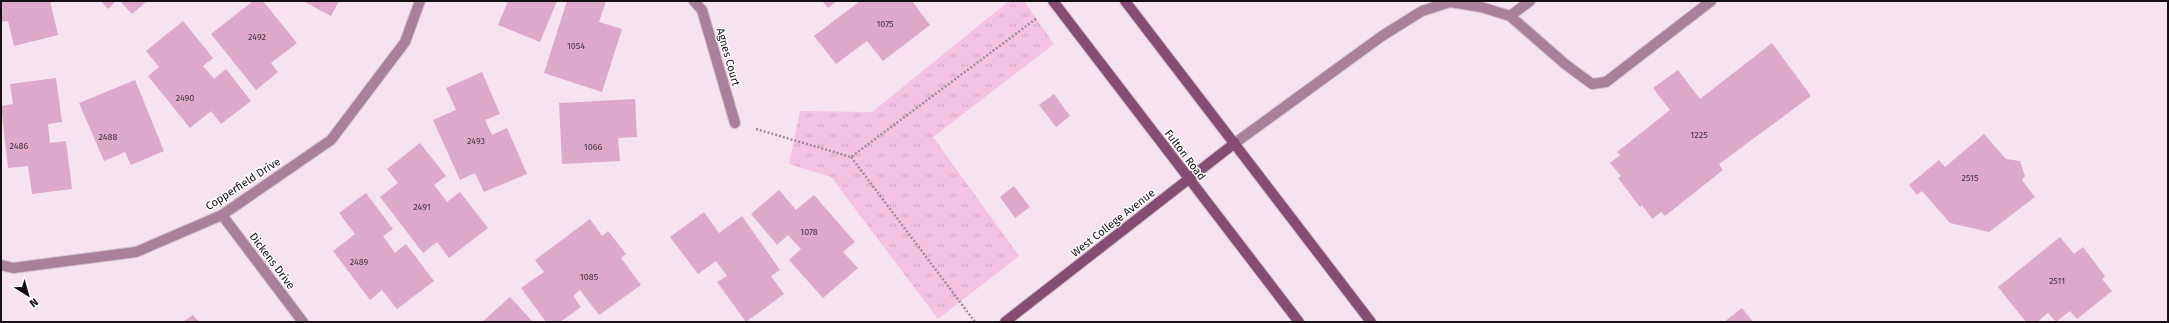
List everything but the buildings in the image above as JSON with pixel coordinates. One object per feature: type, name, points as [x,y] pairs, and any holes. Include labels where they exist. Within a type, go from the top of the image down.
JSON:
[{"type":"main road","points":[[1125,1],[1372,322]]},
{"type":"main road","name":"Fulton Road","points":[[1054,3],[1299,322]]},
{"type":"main road","name":"West College Avenue","points":[[1005,322],[1235,143]]},
{"type":"street","name":"Copperfield Drive","points":[[1,265],[13,268],[136,252],[222,215],[331,140],[405,42],[420,1]]},
{"type":"street","name":"Agnes Court","points":[[694,1],[702,10],[735,122]]},
{"type":"street","points":[[1510,16],[1530,1]]},
{"type":"street","points":[[1235,143],[1382,36],[1422,11],[1450,2],[1481,6],[1510,16],[1565,64],[1592,84],[1606,82],[1711,1]]},
{"type":"street","name":"Dickens Drive","points":[[222,215],[303,322]]},
{"type":"path","points":[[851,157],[1054,3]]},
{"type":"path","points":[[735,122],[851,157],[975,322]]},
{"type":"green space","points":[[1009,1],[1024,1],[1054,44],[933,137],[1019,256],[938,319],[831,177],[789,164],[800,111],[872,112]]}]
